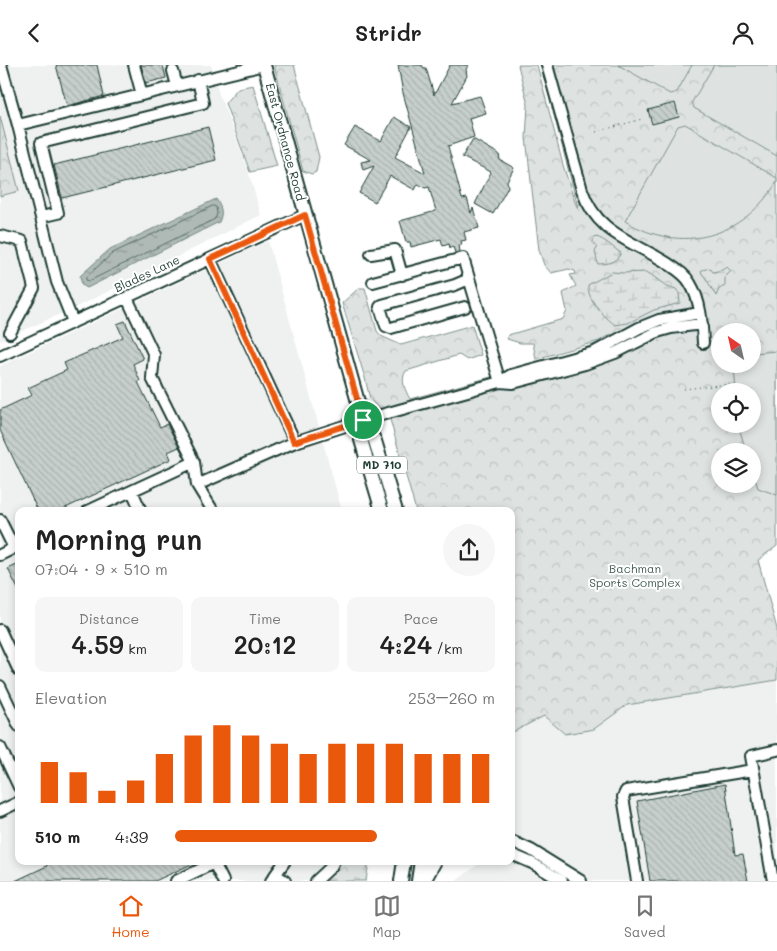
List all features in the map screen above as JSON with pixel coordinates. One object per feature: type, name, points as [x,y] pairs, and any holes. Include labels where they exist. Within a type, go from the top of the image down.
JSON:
[{"type":"main road","name":"East Ordnance Road","points":[[264,65],[363,420],[375,441],[395,507]]},
{"type":"main road","name":"East Ordnance Road","points":[[363,420],[361,440],[381,507]]},
{"type":"main road","points":[[399,865],[402,879]]},
{"type":"main road","points":[[402,879],[404,865]]},
{"type":"main road","points":[[418,881],[420,865]]},
{"type":"main road","points":[[424,881],[433,865]]},
{"type":"street","points":[[1,65],[60,290],[73,322]]},
{"type":"street","points":[[134,65],[142,95]]},
{"type":"street","points":[[18,125],[264,65]]},
{"type":"street","points":[[547,65],[582,190],[589,208],[612,231],[681,273],[692,287],[700,313],[703,343]]},
{"type":"street","points":[[173,71],[177,86]]},
{"type":"street","points":[[41,217],[58,213],[41,143],[203,103],[198,80]]},
{"type":"street","name":"Blades Lane","points":[[0,357],[305,215]]},
{"type":"street","points":[[0,236],[22,241],[34,288],[5,333],[18,348]]},
{"type":"street","points":[[371,254],[395,250],[402,275]]},
{"type":"street","points":[[373,282],[463,258],[500,382]]},
{"type":"street","points":[[210,259],[294,442]]},
{"type":"street","points":[[470,281],[459,286],[455,285],[380,307],[386,326],[391,329],[465,307],[467,310],[477,305]]},
{"type":"street","points":[[127,298],[154,355],[152,378],[194,461],[197,485],[211,507]]},
{"type":"street","points":[[197,485],[294,442],[363,420],[500,382],[511,375],[595,351],[639,328],[659,320],[700,313]]},
{"type":"street","points":[[500,382],[513,383],[585,364],[615,353],[670,328],[702,325]]},
{"type":"street","points":[[97,507],[194,461]]},
{"type":"street","points":[[132,491],[139,507]]},
{"type":"street","points":[[0,519],[15,544]]},
{"type":"street","points":[[0,555],[15,547]]},
{"type":"street","points":[[0,630],[15,662]]},
{"type":"street","points":[[0,686],[15,713]]},
{"type":"street","points":[[0,747],[15,779]]},
{"type":"street","points":[[773,881],[751,755],[777,750]]},
{"type":"street","points":[[637,881],[622,797],[626,791],[753,770]]},
{"type":"street","points":[[0,811],[15,804]]},
{"type":"street","points":[[515,843],[531,850],[562,881]]},
{"type":"street","points":[[515,856],[552,873],[581,881]]},
{"type":"street","points":[[176,881],[208,865]]},
{"type":"street","points":[[215,865],[223,881]]},
{"type":"street","points":[[282,865],[274,878],[285,881]]},
{"type":"street","points":[[316,881],[331,865]]},
{"type":"path","points":[[596,131],[642,119]]},
{"type":"path","points":[[684,389],[711,386]]},
{"type":"shaded area","points":[[0,65],[211,65],[219,94],[248,170],[261,215],[85,303],[0,341]]},
{"type":"shaded area","points":[[268,241],[341,507],[15,507],[15,865],[338,865],[324,881],[0,881],[0,366]]},
{"type":"shaded area","points":[[777,680],[777,881],[456,881],[478,865],[515,865],[515,731],[544,716],[565,734],[594,729],[627,705]]},
{"type":"green space","points":[[274,65],[294,65],[319,157],[316,172],[312,174],[303,171]]},
{"type":"green space","name":"Bachman Sports Complex","points":[[518,65],[537,65],[563,165],[579,211],[541,65],[777,65],[777,546],[758,560],[777,629],[777,680],[627,705],[594,729],[565,734],[544,716],[515,731],[515,507],[415,507],[387,409],[379,409],[370,399],[342,303],[359,288],[365,288],[377,331],[381,336],[401,345],[472,325],[481,355],[467,360],[459,355],[406,371],[403,381],[410,399],[580,350],[612,337],[611,334],[599,341],[536,359],[533,343],[520,343],[507,339],[508,335],[563,319],[567,311],[563,293],[576,286],[570,275],[576,274],[575,271],[569,269],[551,273],[544,265],[539,250],[526,138],[528,105]]},
{"type":"green space","points":[[618,65],[692,65],[677,92],[670,94]]},
{"type":"green space","points":[[714,65],[777,65],[777,156],[694,108],[692,102]]},
{"type":"green space","points":[[253,85],[277,166],[250,172],[225,103],[238,88]]},
{"type":"green space","points":[[0,116],[19,191],[0,196]]},
{"type":"green space","points":[[685,124],[777,178],[777,182],[763,201],[746,217],[729,228],[709,235],[689,238],[668,237],[646,231],[625,221],[678,126]]},
{"type":"green space","points":[[596,237],[621,253],[617,259],[608,263],[598,264],[595,252],[597,248],[593,243]]},
{"type":"green space","points":[[727,267],[731,271],[725,277],[725,286],[719,289],[716,296],[701,272],[710,268],[713,272]]},
{"type":"green space","points":[[612,272],[646,272],[665,285],[676,289],[679,293],[680,303],[654,310],[628,323],[615,325],[593,302],[588,291],[588,285]]},
{"type":"green space","points":[[777,351],[777,495],[761,489],[761,443],[744,443],[741,433],[761,433],[761,383],[735,383],[734,373],[761,373],[761,352]]},
{"type":"green space","points":[[338,865],[368,865],[366,881],[324,881]]},
{"type":"water","points":[[216,199],[221,211],[219,222],[87,288],[82,285],[80,276],[110,249]]},
{"type":"building","points":[[56,65],[97,65],[104,96],[67,106]]},
{"type":"building","points":[[141,65],[163,65],[166,78],[146,83]]},
{"type":"building","points":[[398,65],[422,65],[426,68],[434,95],[450,65],[469,65],[466,69],[467,76],[452,103],[480,96],[486,113],[469,118],[474,137],[448,146],[462,199],[467,198],[471,213],[473,208],[479,228],[464,232],[466,240],[461,241],[462,245],[459,245],[460,252],[455,253],[453,247],[450,248],[449,244],[443,246],[441,239],[411,247],[410,242],[406,242],[400,221],[436,211],[429,187],[425,188],[418,184],[415,190],[390,176],[375,202],[359,193],[374,166],[363,170],[361,162],[371,160],[344,145],[355,127],[381,141],[394,117],[411,127],[395,157],[425,173],[403,93]]},
{"type":"building","points":[[675,103],[679,117],[652,124],[648,110]]},
{"type":"building","points":[[208,127],[216,160],[62,198],[54,165]]},
{"type":"building","points":[[473,139],[499,154],[500,160],[514,168],[507,181],[508,187],[493,214],[475,204],[491,172],[462,157]]},
{"type":"building","points":[[125,321],[143,359],[133,364],[140,381],[138,382],[160,427],[167,424],[179,447],[168,452],[171,459],[68,507],[36,507],[0,430],[0,410],[32,395],[28,388],[67,370],[64,363],[123,337],[117,324]]},
{"type":"building","points":[[15,566],[15,583],[8,569]]},
{"type":"building","points":[[725,784],[735,855],[743,854],[748,881],[650,881],[637,801]]},
{"type":"building","points":[[189,865],[155,881],[15,881],[47,866]]},
{"type":"route","points":[[305,215],[363,420],[294,442],[210,259],[305,215]]}]
